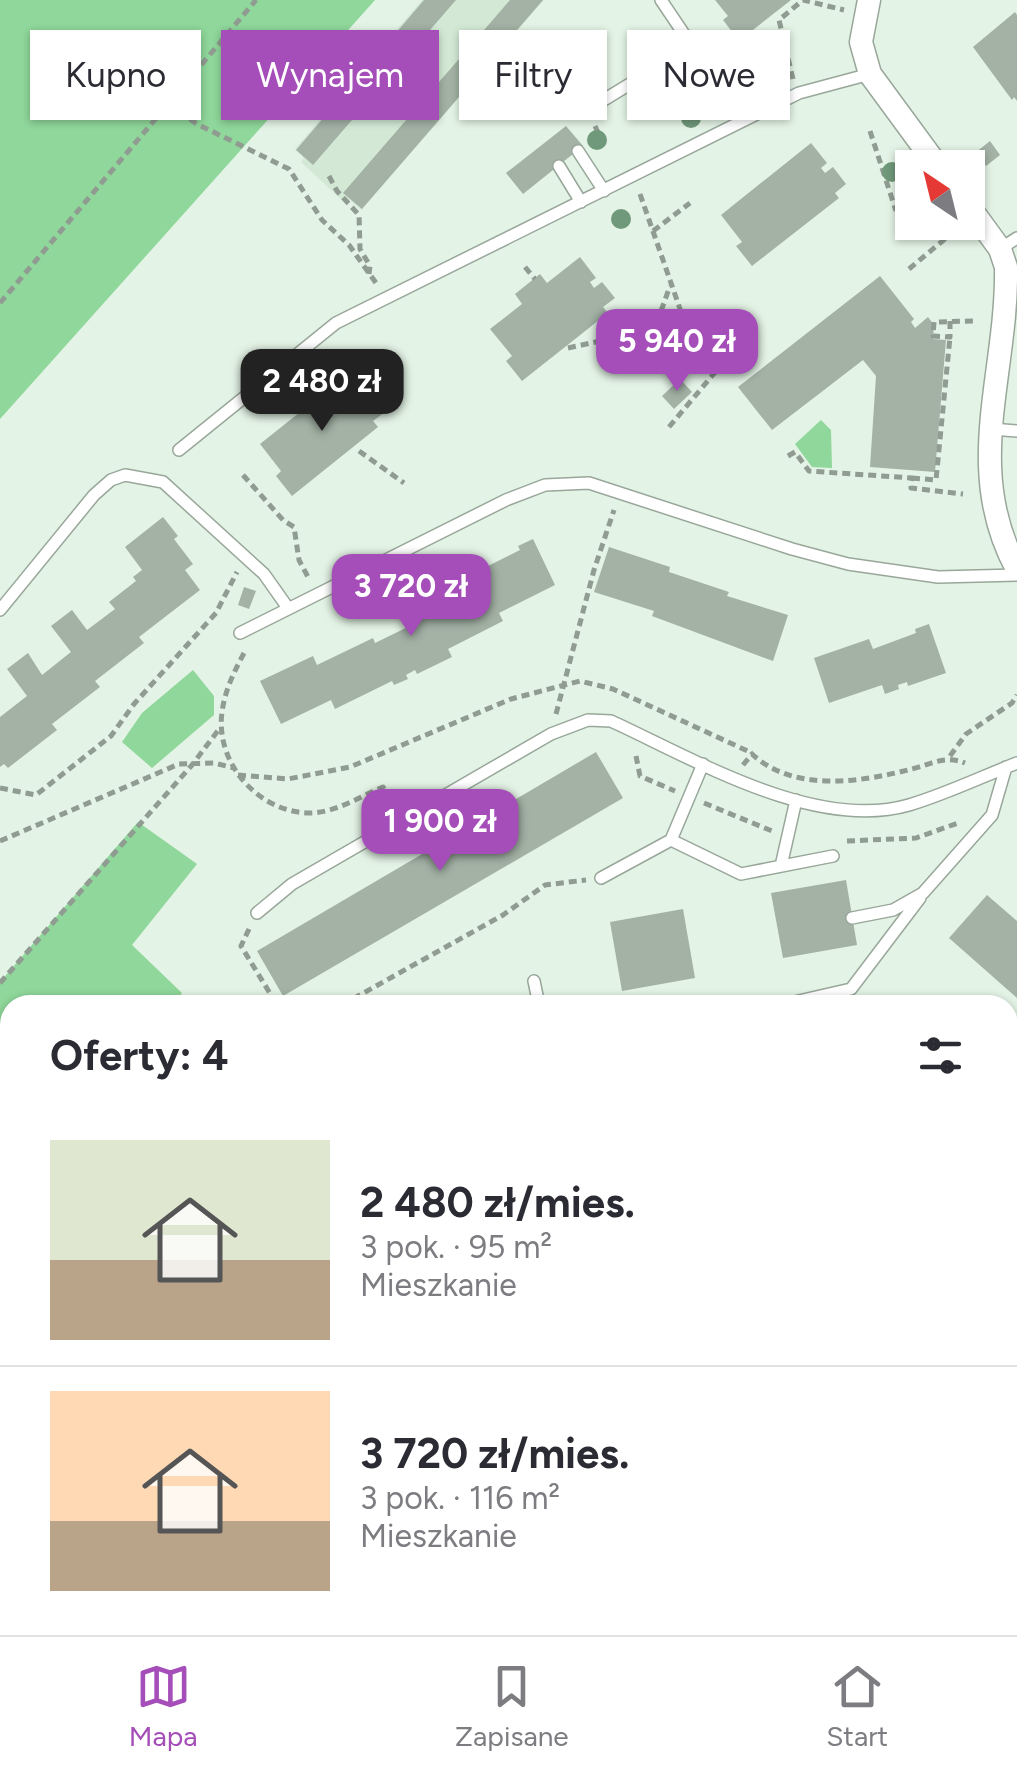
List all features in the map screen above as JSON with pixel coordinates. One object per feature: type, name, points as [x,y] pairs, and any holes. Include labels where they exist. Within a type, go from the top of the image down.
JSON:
[{"type":"street","points":[[869,0],[862,42],[870,74],[926,150]]},
{"type":"street","points":[[985,222],[1009,244],[988,476],[1001,535],[1017,572]]},
{"type":"lane","points":[[607,98],[692,46],[661,0]]},
{"type":"lane","points":[[179,450],[336,324],[798,93],[870,74]]},
{"type":"lane","points":[[578,150],[604,191]]},
{"type":"lane","points":[[558,166],[581,202]]},
{"type":"lane","points":[[992,429],[1017,431]]},
{"type":"lane","points":[[0,610],[94,494],[111,480],[125,475],[163,482],[264,574],[288,608]]},
{"type":"lane","points":[[240,633],[506,500],[545,485],[589,482],[848,564],[938,577],[1017,572]]},
{"type":"lane","points":[[257,913],[292,884],[570,725],[588,720],[610,720],[768,793],[842,811],[906,806],[1012,765]]},
{"type":"lane","points":[[601,878],[671,840],[703,764]]},
{"type":"lane","points":[[846,995],[923,894],[992,815],[1012,765]]},
{"type":"lane","points":[[782,866],[796,800]]},
{"type":"lane","points":[[671,840],[740,874],[833,856]]},
{"type":"lane","points":[[852,918],[893,910],[923,894]]},
{"type":"lane","points":[[534,981],[537,995]]},
{"type":"lane","points":[[825,995],[851,989]]},
{"type":"path","points":[[201,66],[256,0]]},
{"type":"path","points":[[781,30],[779,20],[802,0],[847,10]]},
{"type":"path","points":[[0,303],[155,120]]},
{"type":"path","points":[[190,120],[288,169],[322,220],[348,245],[387,298]]},
{"type":"path","points":[[870,131],[895,208]]},
{"type":"path","points":[[330,176],[359,216],[360,250],[370,266],[370,274]]},
{"type":"path","points":[[640,194],[687,329],[703,350]]},
{"type":"path","points":[[653,230],[690,203]]},
{"type":"path","points":[[909,270],[944,240]]},
{"type":"path","points":[[525,267],[534,279]]},
{"type":"path","points":[[568,348],[605,340],[642,369],[671,284]]},
{"type":"path","points":[[950,338],[933,336],[934,322],[975,321]]},
{"type":"path","points":[[790,459],[795,452],[810,471],[936,480],[950,322]]},
{"type":"path","points":[[676,358],[694,352]]},
{"type":"path","points":[[669,426],[722,364]]},
{"type":"path","points":[[359,451],[404,483]]},
{"type":"path","points":[[244,475],[283,520],[294,526],[299,560],[309,580]]},
{"type":"path","points":[[912,478],[911,488],[963,494]]},
{"type":"path","points":[[558,708],[614,510]]},
{"type":"path","points":[[290,554],[297,545]]},
{"type":"path","points":[[0,788],[36,795],[111,736],[134,704],[216,613],[246,556]]},
{"type":"path","points":[[240,633],[247,646],[228,684],[222,726],[238,775],[274,806],[292,811],[330,810],[377,790]]},
{"type":"path","points":[[238,775],[288,779],[350,766],[464,717],[564,682],[594,683],[612,689],[751,755],[766,767],[818,781],[840,781],[914,769],[949,757],[966,734],[1017,695]]},
{"type":"path","points":[[0,982],[222,726]]},
{"type":"path","points":[[0,841],[178,764],[201,750]]},
{"type":"path","points":[[949,757],[965,762],[972,780]]},
{"type":"path","points":[[178,764],[214,763],[234,768]]},
{"type":"path","points":[[360,995],[503,915],[545,886],[601,878]]},
{"type":"path","points":[[257,913],[241,946],[271,995]]},
{"type":"shaded area","points":[[422,0],[544,0],[518,30],[459,30],[459,98],[361,210],[350,200],[346,204],[301,162],[304,158],[295,149],[320,120],[439,120],[439,30],[396,30]]},
{"type":"green space","points":[[0,0],[375,0],[348,30],[221,30],[221,120],[268,120],[0,419]]},
{"type":"green space","points":[[821,420],[831,430],[832,468],[812,467],[795,444]]},
{"type":"green space","points":[[193,670],[214,696],[214,715],[152,768],[122,742],[142,713]]},
{"type":"green space","points":[[138,822],[197,864],[132,945],[181,995],[0,995],[0,982]]},
{"type":"building","points":[[424,0],[456,0],[430,30],[398,30]]},
{"type":"building","points":[[510,0],[543,0],[517,30],[484,30]]},
{"type":"building","points":[[715,0],[791,0],[753,30],[731,30],[723,20],[728,16]]},
{"type":"building","points":[[1015,12],[1017,101],[1014,97],[1012,100],[973,47]]},
{"type":"building","points":[[459,59],[459,97],[362,209],[343,193],[406,120],[439,120],[439,82]]},
{"type":"building","points":[[322,120],[352,120],[313,165],[296,150]]},
{"type":"building","points":[[566,126],[583,146],[523,194],[506,173]]},
{"type":"building","points":[[990,141],[1000,155],[986,166],[985,150],[979,150]]},
{"type":"building","points":[[811,143],[827,163],[821,168],[825,173],[833,167],[846,184],[835,193],[839,198],[752,266],[736,246],[742,242],[721,215]]},
{"type":"building","points":[[580,257],[596,278],[590,282],[594,288],[602,282],[615,298],[603,307],[608,313],[522,381],[506,361],[512,356],[490,329],[522,304],[515,294],[540,274],[547,283]]},
{"type":"building","points":[[880,276],[914,319],[911,322],[915,328],[928,317],[934,325],[933,339],[946,340],[935,472],[870,467],[876,376],[863,360],[772,430],[738,387]]},
{"type":"building","points":[[349,373],[366,393],[360,397],[364,402],[372,396],[385,412],[373,421],[378,427],[292,496],[276,476],[281,471],[260,444]]},
{"type":"building","points":[[680,379],[692,392],[674,409],[662,396]]},
{"type":"building","points":[[163,517],[193,564],[185,570],[200,590],[139,637],[144,643],[95,681],[100,687],[52,724],[57,730],[8,768],[4,764],[0,767],[0,717],[27,696],[7,669],[28,653],[42,675],[71,652],[51,626],[72,610],[87,630],[115,609],[109,602],[136,581],[133,577],[142,570],[125,547]]},
{"type":"building","points":[[533,539],[555,585],[499,613],[503,621],[448,649],[452,657],[417,674],[415,670],[406,675],[408,679],[394,685],[392,681],[335,709],[331,700],[281,724],[260,681],[313,656],[317,665],[418,622],[416,617],[427,612],[425,608],[469,586],[467,582],[478,576],[476,572],[520,550],[518,546]]},
{"type":"building","points":[[609,547],[670,567],[669,572],[729,592],[727,596],[788,615],[773,661],[652,616],[654,611],[594,592]]},
{"type":"building","points":[[244,587],[256,591],[249,609],[238,605]]},
{"type":"building","points":[[929,624],[946,673],[908,686],[907,682],[898,685],[899,689],[885,694],[882,685],[829,703],[814,658],[869,639],[873,649]]},
{"type":"building","points":[[596,752],[623,798],[285,995],[257,951]]},
{"type":"building","points":[[846,880],[857,945],[783,958],[771,893]]},
{"type":"building","points":[[987,895],[1017,921],[1017,995],[1014,995],[949,938]]},
{"type":"building","points":[[683,909],[695,978],[622,991],[610,922]]}]
